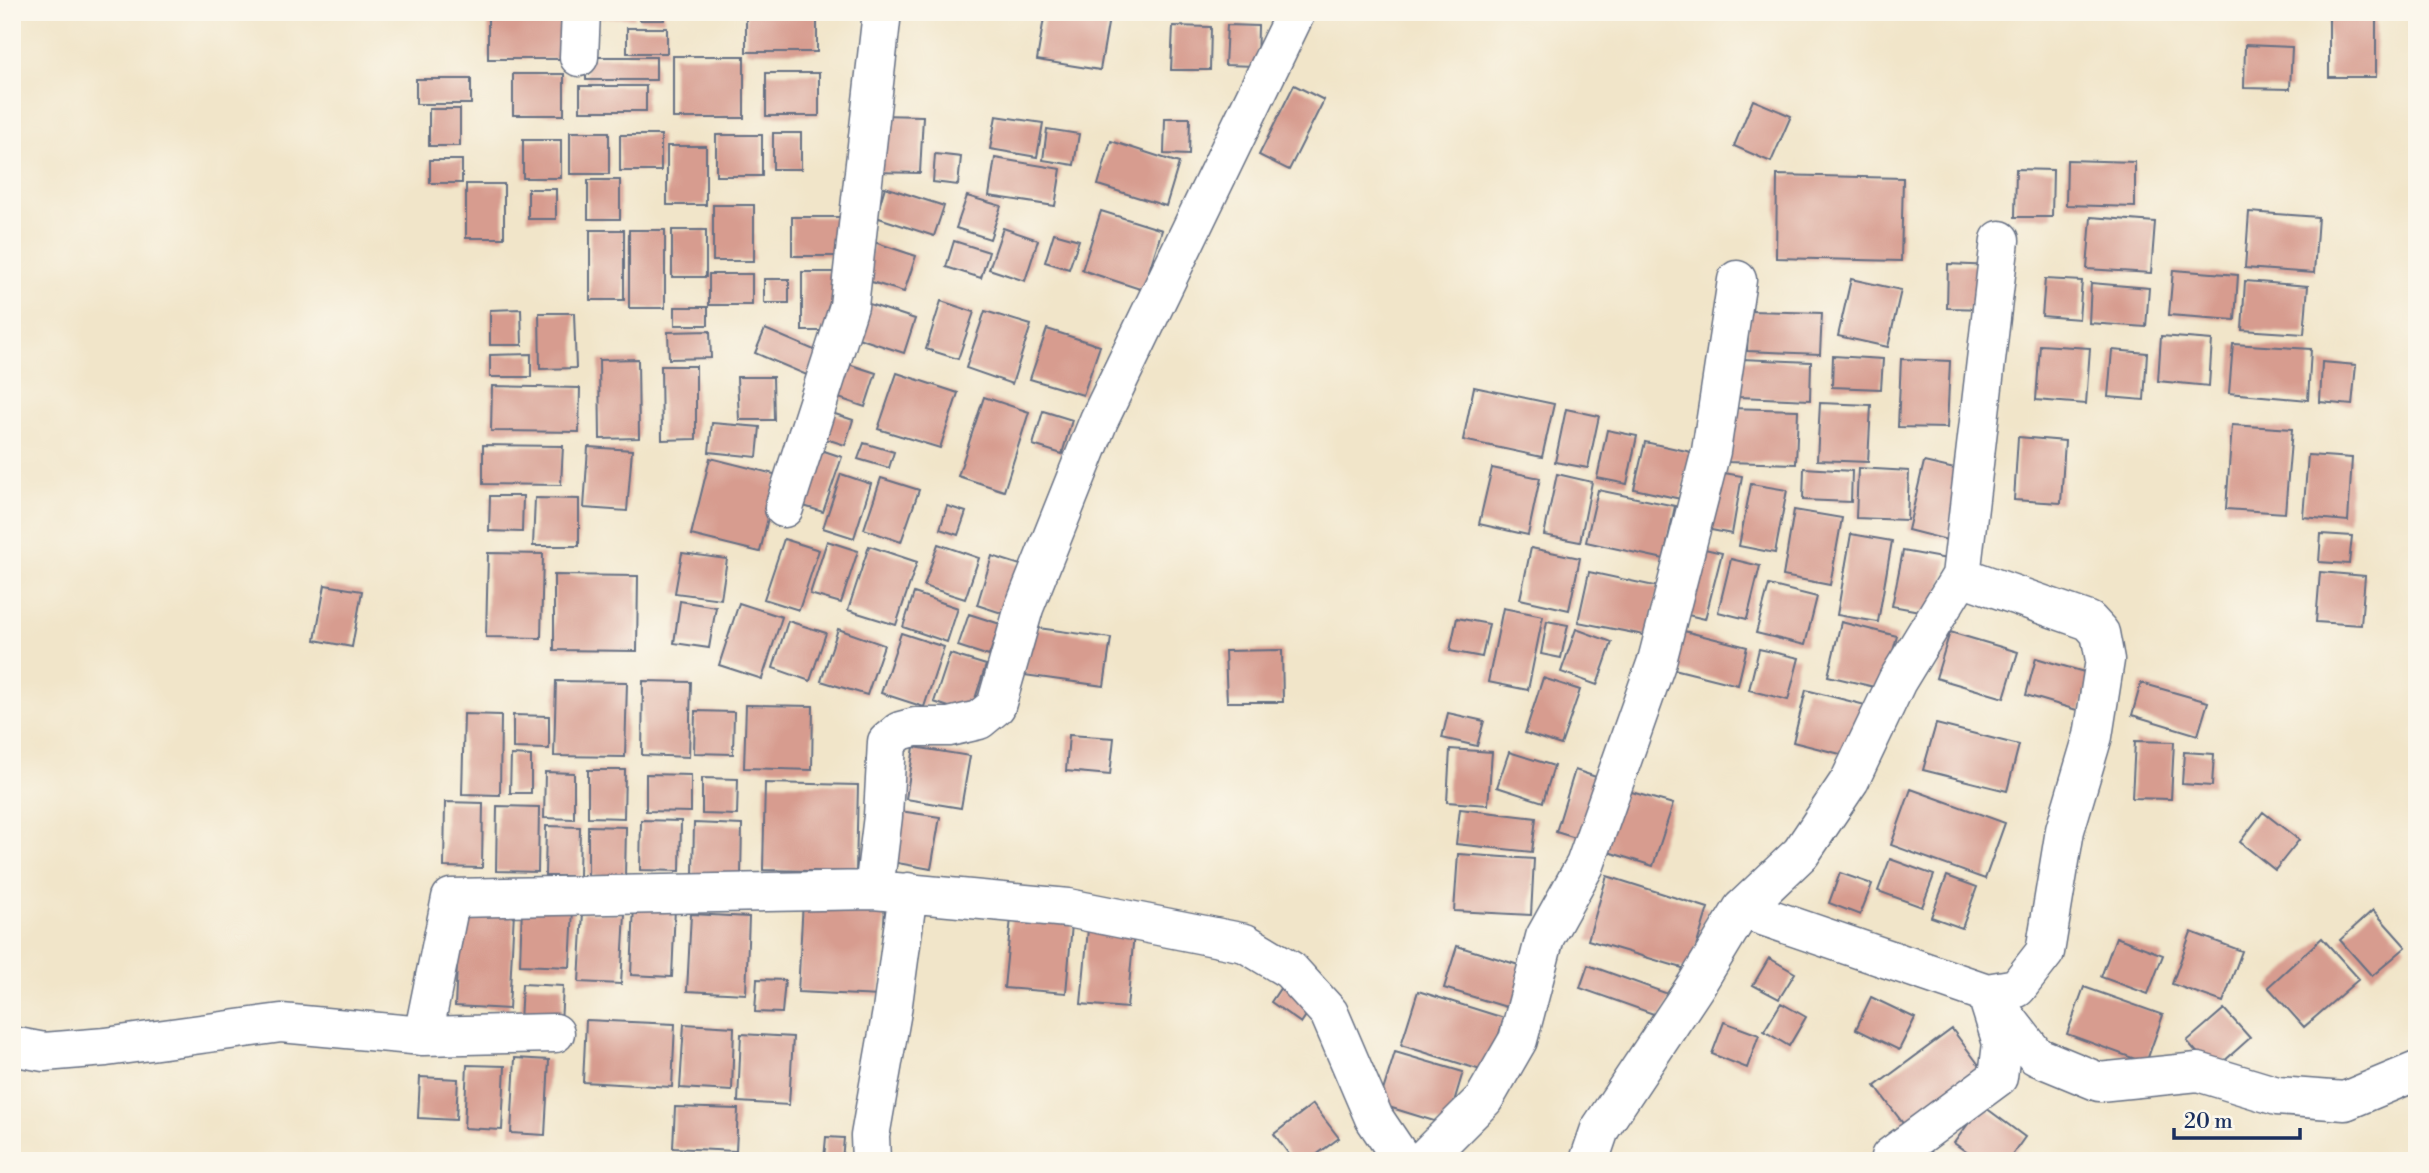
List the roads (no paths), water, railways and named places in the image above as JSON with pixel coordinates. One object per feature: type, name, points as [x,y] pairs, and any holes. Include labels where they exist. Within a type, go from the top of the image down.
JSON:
[{"type":"street","points":[[579,57],[581,12]]},
{"type":"street","points":[[784,508],[849,306],[882,12]]},
{"type":"street","points":[[870,1161],[870,1136],[892,1011],[891,891],[883,816],[887,742],[900,731],[915,727],[949,727],[979,720],[996,706],[1024,608],[1099,420],[1296,12]]},
{"type":"street","points":[[1589,1161],[1600,1129],[1696,985],[1742,909],[1801,853],[1850,780],[1897,681],[1961,576],[1988,369],[2000,240]]},
{"type":"street","points":[[1422,1161],[1483,1099],[1518,1040],[1545,937],[1585,865],[1664,635],[1711,451],[1737,280]]},
{"type":"street","points":[[1742,909],[1987,993],[2017,988],[2045,952],[2065,830],[2093,736],[2105,660],[2100,633],[2089,621],[1961,576]]},
{"type":"street","points":[[423,1036],[451,898],[891,891],[1068,908],[1245,943],[1290,970],[1329,1013],[1374,1118],[1403,1161]]},
{"type":"street","points":[[1987,993],[2036,1056],[2099,1082],[2198,1072],[2277,1096],[2345,1101],[2417,1071]]},
{"type":"street","points":[[1890,1157],[1998,1077],[2002,1042],[1993,1024],[1987,993]]},
{"type":"street","points":[[12,1046],[44,1052],[106,1047],[281,1023],[423,1036],[555,1033]]}]
